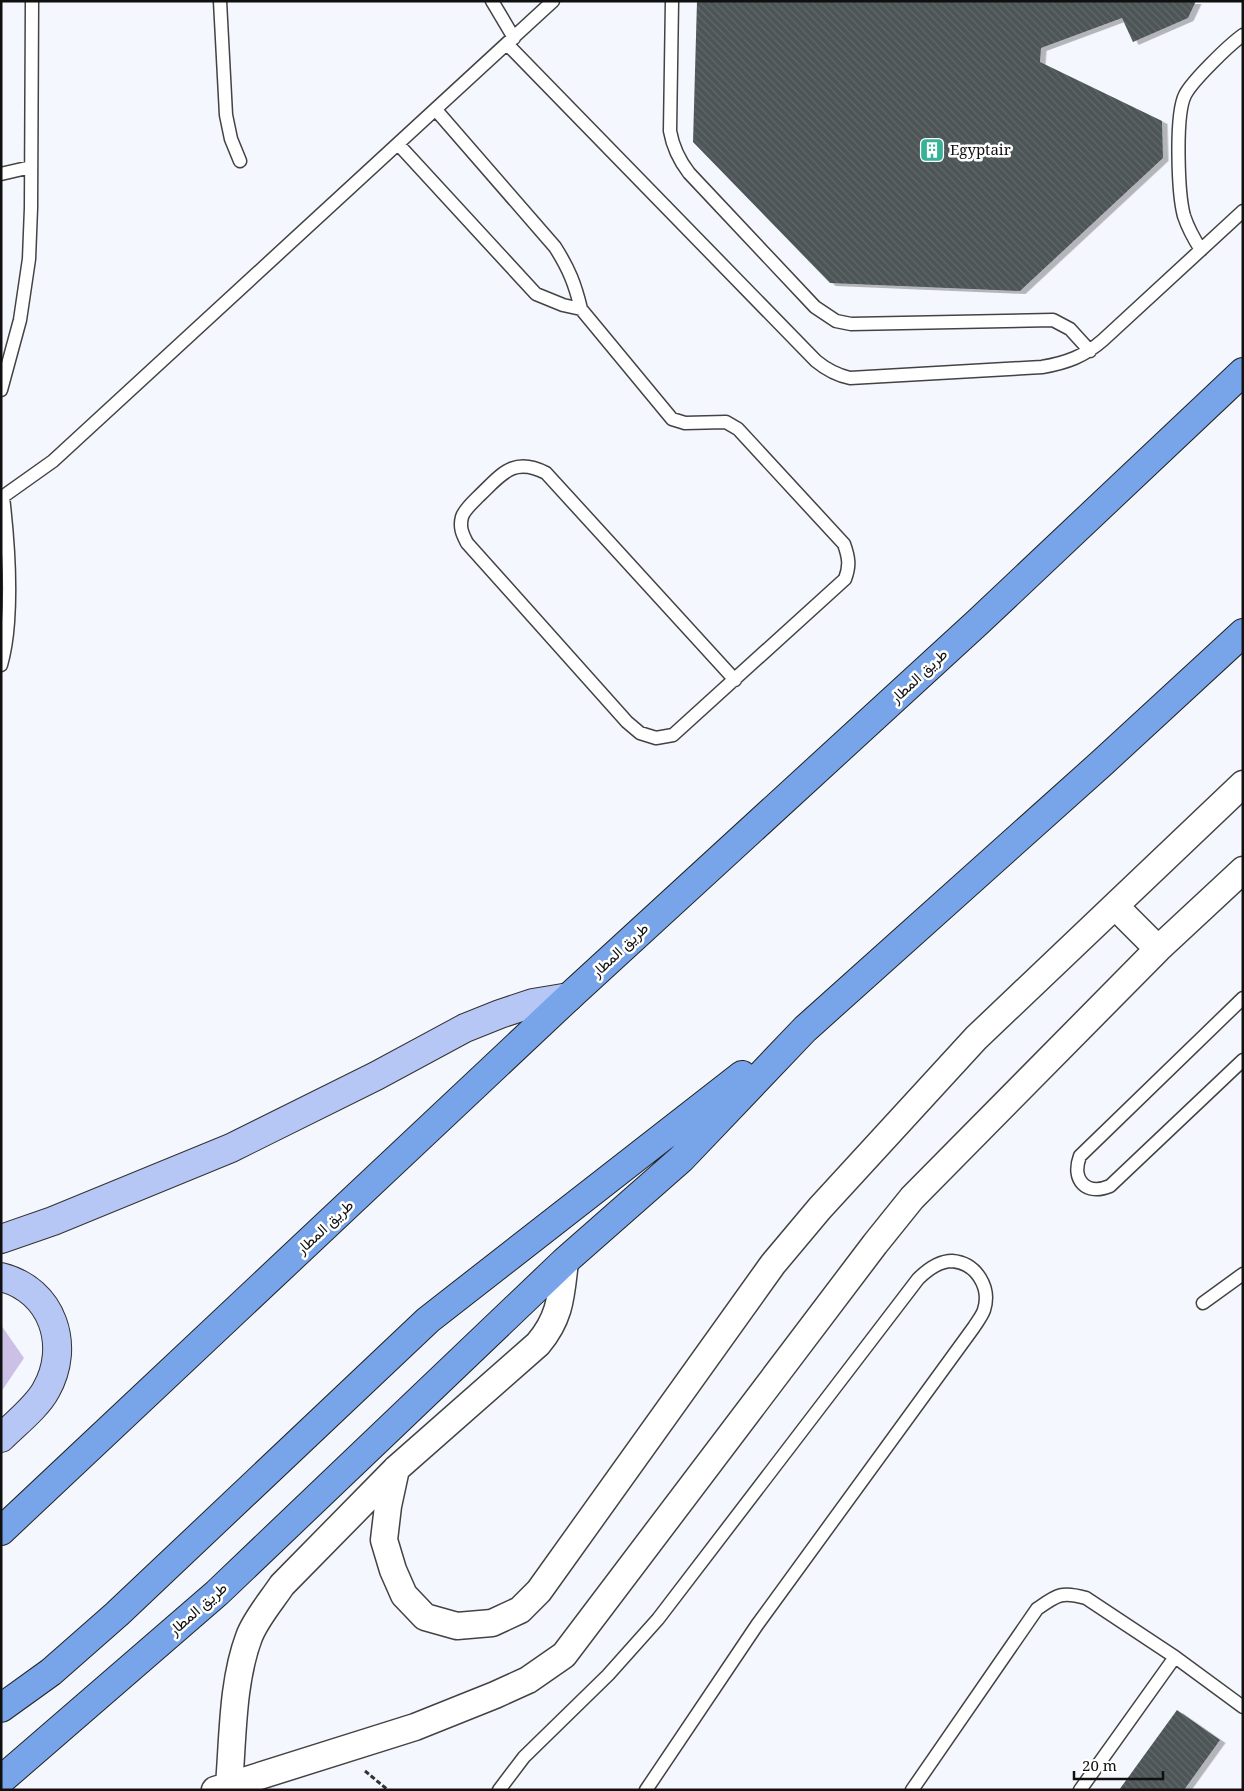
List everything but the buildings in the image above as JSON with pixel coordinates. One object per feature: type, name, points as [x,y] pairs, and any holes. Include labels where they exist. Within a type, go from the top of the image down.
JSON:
[{"type":"main road","name":"طريق المطار","points":[[1,1532],[569,997],[978,622],[1243,372]]},
{"type":"main road","name":"طريق المطار","points":[[1,1780],[217,1593],[565,1261],[681,1159],[805,1029],[1103,762],[1243,633]]},
{"type":"main road","points":[[1,1239],[53,1221],[231,1148],[376,1076],[465,1028],[533,1003],[569,997]]},
{"type":"main road","points":[[1,1708],[51,1672],[117,1614],[428,1320],[698,1108],[805,1029]]},
{"type":"main road","points":[[1,1276],[29,1290],[45,1306],[55,1326],[59,1349],[55,1372],[46,1392],[1,1438]]},
{"type":"street","points":[[396,1469],[388,1506],[384,1540],[392,1570],[404,1595],[425,1618],[457,1626],[492,1623],[520,1610],[539,1591],[773,1264],[820,1208],[976,1038],[1243,784]]},
{"type":"street","points":[[565,1261],[560,1300],[556,1317],[549,1331],[538,1344],[396,1469],[282,1586],[249,1636],[237,1694],[225,1788],[415,1727],[528,1680],[564,1655],[875,1244],[912,1198],[1158,949],[1243,870]]},
{"type":"street","points":[[1115,906],[1158,949]]},
{"type":"lane","points":[[1,390],[20,320],[29,259],[32,1]]},
{"type":"lane","points":[[220,1],[226,115],[231,138],[240,161]]},
{"type":"lane","points":[[492,1],[510,41],[809,354],[826,370],[837,375],[850,378],[1042,367],[1075,359],[1090,351],[1243,211]]},
{"type":"lane","points":[[1,665],[7,630],[10,593],[7,532],[2,497],[53,461],[553,1]]},
{"type":"lane","points":[[672,1],[670,131],[674,150],[680,162],[689,173],[815,307],[836,321],[850,324],[1052,320],[1070,329],[1090,351]]},
{"type":"lane","points":[[1201,250],[1192,235],[1182,206],[1179,157],[1180,108],[1184,96],[1192,85],[1243,35]]},
{"type":"lane","points":[[436,110],[555,247],[576,286],[581,308],[672,419],[685,423],[726,422],[738,429],[844,544],[849,556],[849,568],[845,579],[735,680],[673,735],[656,738],[640,733],[627,722],[467,543],[460,530],[462,516],[471,504],[505,471],[518,466],[533,466],[546,473],[735,680]]},
{"type":"lane","points":[[398,144],[536,294],[563,305],[581,308]]},
{"type":"lane","points":[[1,174],[31,166]]},
{"type":"lane","points":[[1243,998],[1080,1156],[1076,1165],[1077,1175],[1082,1184],[1091,1189],[1101,1190],[1110,1186],[1243,1060]]},
{"type":"lane","points":[[499,1790],[524,1757],[608,1674],[658,1619],[918,1279],[931,1267],[951,1261],[967,1265],[980,1277],[986,1292],[984,1311],[757,1625],[646,1790]]},
{"type":"lane","points":[[1203,1303],[1243,1274]]},
{"type":"lane","points":[[912,1790],[1037,1609],[1052,1598],[1069,1593],[1086,1598],[1174,1657],[1243,1707]]},
{"type":"lane","points":[[1080,1790],[1174,1657]]},
{"type":"shaded area","points":[[1,1325],[24,1358],[1,1392]]},
{"type":"place","name":"Egyptair","points":[[932,150]]}]
